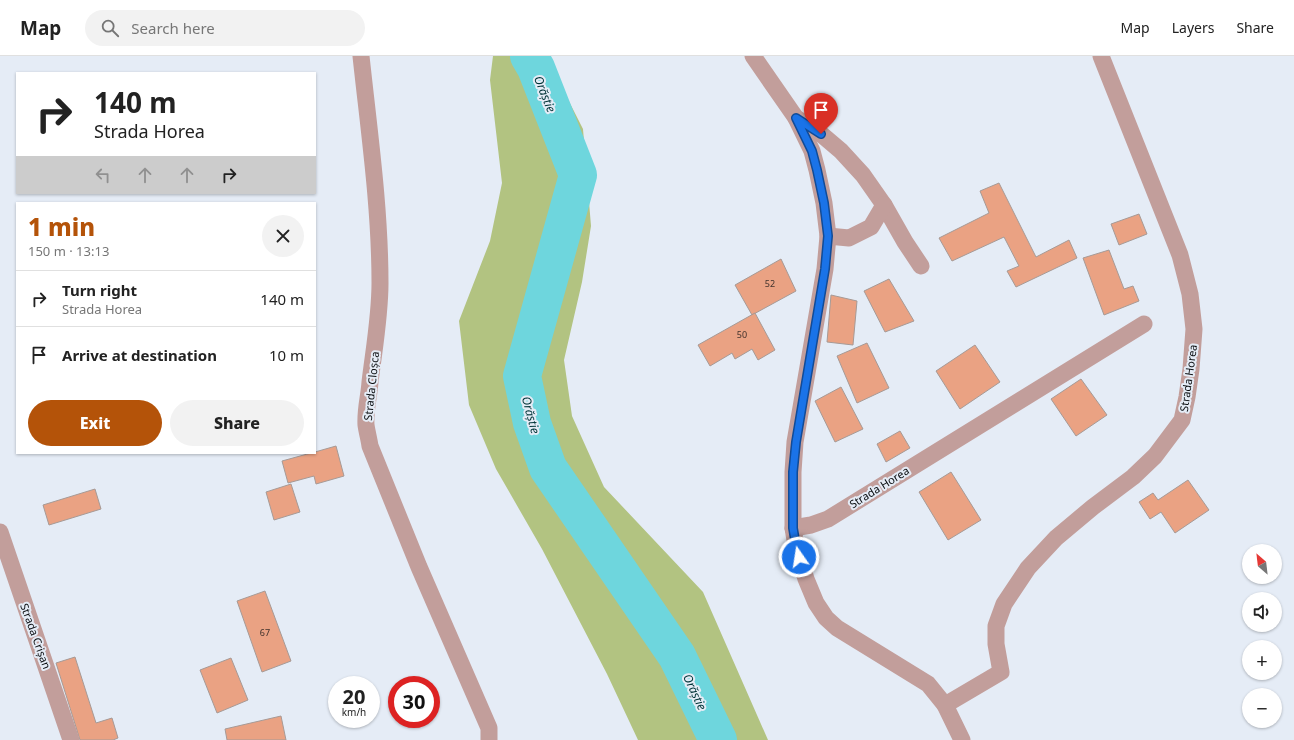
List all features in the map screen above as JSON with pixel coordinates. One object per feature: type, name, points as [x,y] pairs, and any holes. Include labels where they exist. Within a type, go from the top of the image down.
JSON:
[{"type":"street","name":"Strada Cloșca","points":[[361,56],[374,178],[380,283],[378,316],[370,386],[366,406],[367,432],[370,446],[419,567],[489,728],[489,740]]},
{"type":"street","points":[[753,56],[796,118],[812,151],[824,203],[828,236],[825,269],[796,442],[793,472],[793,528],[796,546],[806,579],[816,603],[826,618],[837,628],[928,684],[945,705],[962,740]]},
{"type":"street","name":"Strada Horea","points":[[945,705],[1002,672],[996,644],[996,626],[1004,604],[1028,568],[1056,538],[1093,507],[1133,477],[1155,456],[1182,420],[1191,369],[1194,329],[1190,294],[1180,255],[1102,56]]},
{"type":"street","points":[[796,118],[821,134],[841,151],[863,175],[884,205],[905,242],[921,266]]},
{"type":"street","points":[[828,236],[849,238],[871,227],[884,205]]},
{"type":"street","name":"Strada Horea","points":[[793,528],[812,525],[828,519],[1144,324]]},
{"type":"street","name":"Strada Crișan","points":[[0,532],[72,740]]},
{"type":"green space","points":[[493,56],[546,56],[583,129],[591,226],[582,282],[564,360],[572,416],[604,487],[703,592],[768,740],[638,740],[607,674],[542,549],[496,469],[469,405],[459,321],[490,241],[502,183],[490,80]]},
{"type":"building","points":[[999,183],[1036,257],[1069,240],[1077,258],[1016,287],[1007,271],[1019,266],[1004,237],[952,261],[939,238],[989,213],[980,191]]},
{"type":"building","points":[[1139,214],[1147,234],[1119,245],[1111,224]]},
{"type":"building","points":[[1109,250],[1124,289],[1133,286],[1139,301],[1104,315],[1083,258]]},
{"type":"building","points":[[781,259],[796,291],[752,315],[735,285]]},
{"type":"building","points":[[889,279],[914,321],[885,332],[864,291]]},
{"type":"building","points":[[831,295],[857,301],[853,345],[827,342]]},
{"type":"building","points":[[755,313],[775,350],[758,360],[752,349],[735,359],[732,353],[710,366],[698,345]]},
{"type":"building","points":[[867,343],[889,388],[857,403],[837,356]]},
{"type":"building","points":[[975,345],[1000,382],[960,409],[936,371]]},
{"type":"building","points":[[1081,379],[1107,415],[1076,436],[1051,399]]},
{"type":"building","points":[[841,387],[863,429],[835,442],[815,401]]},
{"type":"building","points":[[900,431],[910,448],[886,462],[877,444]]},
{"type":"building","points":[[336,446],[344,476],[316,484],[314,476],[288,483],[282,461],[307,454],[316,454],[316,452]]},
{"type":"building","points":[[951,472],[981,520],[948,540],[919,492]]},
{"type":"building","points":[[1188,480],[1209,510],[1175,533],[1161,512],[1150,519],[1139,502],[1153,493],[1158,500]]},
{"type":"building","points":[[291,484],[300,512],[274,520],[266,492]]},
{"type":"building","points":[[95,489],[101,509],[49,525],[43,505]]},
{"type":"building","points":[[265,591],[291,661],[262,672],[237,601]]},
{"type":"building","points":[[75,657],[96,723],[112,718],[118,738],[113,740],[80,740],[56,663]]},
{"type":"building","points":[[231,658],[248,700],[217,713],[200,670]]},
{"type":"building","points":[[281,716],[286,740],[227,740],[225,729]]},
{"type":"waterway","name":"Orăștie","points":[[529,56],[536,68],[578,175],[522,376],[532,423],[548,468],[677,656],[718,740]]},
{"type":"route","points":[[799,557],[793,528],[793,472],[796,442],[825,269],[828,236],[824,203],[812,151],[796,118],[821,134]]}]
